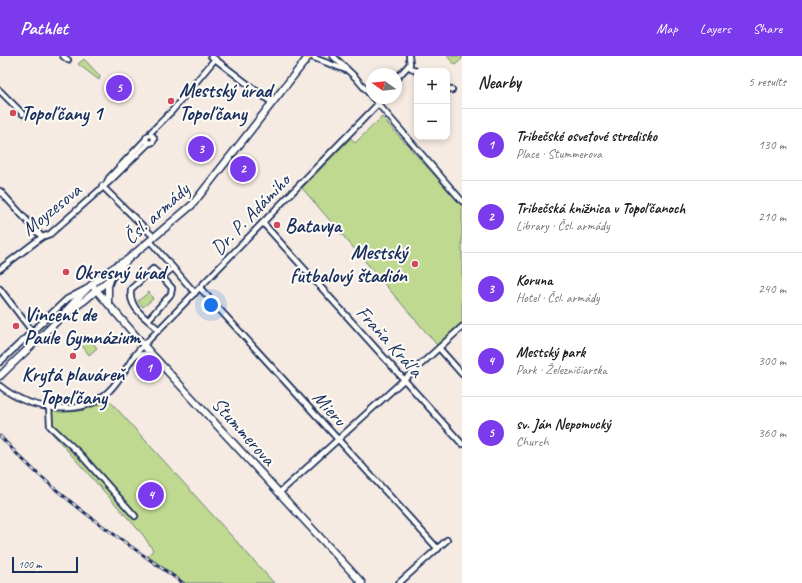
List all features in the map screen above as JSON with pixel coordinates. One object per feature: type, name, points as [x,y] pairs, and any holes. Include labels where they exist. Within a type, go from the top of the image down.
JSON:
[{"type":"main road","name":"Čsl. armády","points":[[94,288],[112,277],[127,260],[196,200],[308,56]]},
{"type":"main road","name":"Čsl. armády","points":[[94,288],[114,267],[127,260]]},
{"type":"main road","points":[[85,300],[93,298],[106,301],[108,286],[112,277]]},
{"type":"main road","points":[[58,319],[85,300],[94,288]]},
{"type":"main road","points":[[0,376],[58,319],[67,308],[94,288]]},
{"type":"main road","name":"Stummerova","points":[[94,288],[144,345],[362,583]]},
{"type":"street","points":[[63,56],[68,60]]},
{"type":"street","points":[[308,56],[347,70]]},
{"type":"street","points":[[333,56],[366,90]]},
{"type":"street","points":[[402,72],[408,66],[410,57]]},
{"type":"street","points":[[151,132],[172,111],[213,58],[271,102]]},
{"type":"street","points":[[408,66],[414,70]]},
{"type":"street","points":[[0,91],[23,114]]},
{"type":"street","name":"Dr. P. Adámiho","points":[[0,386],[21,398],[49,407],[74,407],[84,405],[101,398],[118,382],[134,356],[144,345],[348,136],[372,104]]},
{"type":"street","points":[[378,104],[462,201]]},
{"type":"street","name":"Moyzesova","points":[[0,269],[42,237],[50,234],[107,182],[147,141]]},
{"type":"street","points":[[102,186],[152,239],[173,268],[195,293]]},
{"type":"street","points":[[0,192],[42,237]]},
{"type":"street","name":"Fraňa Kráľa","points":[[263,224],[462,444]]},
{"type":"street","points":[[162,278],[173,268]]},
{"type":"street","points":[[148,320],[171,294],[172,288],[153,269],[131,289],[130,299],[143,318],[148,320],[159,330]]},
{"type":"street","points":[[0,362],[67,299],[94,288]]},
{"type":"street","name":"Mieru","points":[[200,288],[438,549]]},
{"type":"street","points":[[0,289],[32,331]]},
{"type":"street","points":[[279,493],[462,327]]},
{"type":"street","points":[[439,348],[462,374]]},
{"type":"street","points":[[134,356],[144,354],[155,357]]},
{"type":"street","points":[[49,407],[50,426],[80,454],[135,516]]},
{"type":"street","points":[[399,583],[447,540]]},
{"type":"green space","points":[[447,56],[462,56],[462,59],[455,65]]},
{"type":"green space","points":[[84,59],[100,76],[99,80],[78,64]]},
{"type":"green space","name":"Mestský futbalový štadión","points":[[382,117],[462,206],[462,322],[437,345],[302,188],[351,138],[355,143]]},
{"type":"green space","points":[[149,292],[153,299],[143,307],[138,301]]},
{"type":"green space","points":[[85,334],[97,348],[89,355],[78,340]]},
{"type":"green space","points":[[108,399],[274,583],[185,583],[148,556],[153,550],[143,535],[49,430],[51,411],[81,411],[94,407]]},
{"type":"railway","points":[[0,436],[42,478],[64,497],[183,583]]},
{"type":"place","name":"sv. Ján Nepomucký","points":[[119,88]]},
{"type":"place","name":"Mestský úrad Topoľčany","points":[[171,101]]},
{"type":"place","name":"Topoľčany 1","points":[[13,113]]},
{"type":"place","name":"Koruna","points":[[201,149]]},
{"type":"place","name":"Tribečská knižnica v Topoľčanoch","points":[[243,169]]},
{"type":"place","name":"Batavya","points":[[277,225]]},
{"type":"place","name":"Mestský futbalový štadión","points":[[415,264]]},
{"type":"place","name":"Okresný úrad","points":[[66,272]]},
{"type":"place","name":"Vincent de Paule Gymnázium","points":[[16,326]]},
{"type":"place","name":"Krytá plaváreň Topoľčany","points":[[73,356]]},
{"type":"place","name":"Tribečské osvetové stredisko","points":[[149,368]]},
{"type":"place","name":"Mestský park","points":[[151,495]]}]
